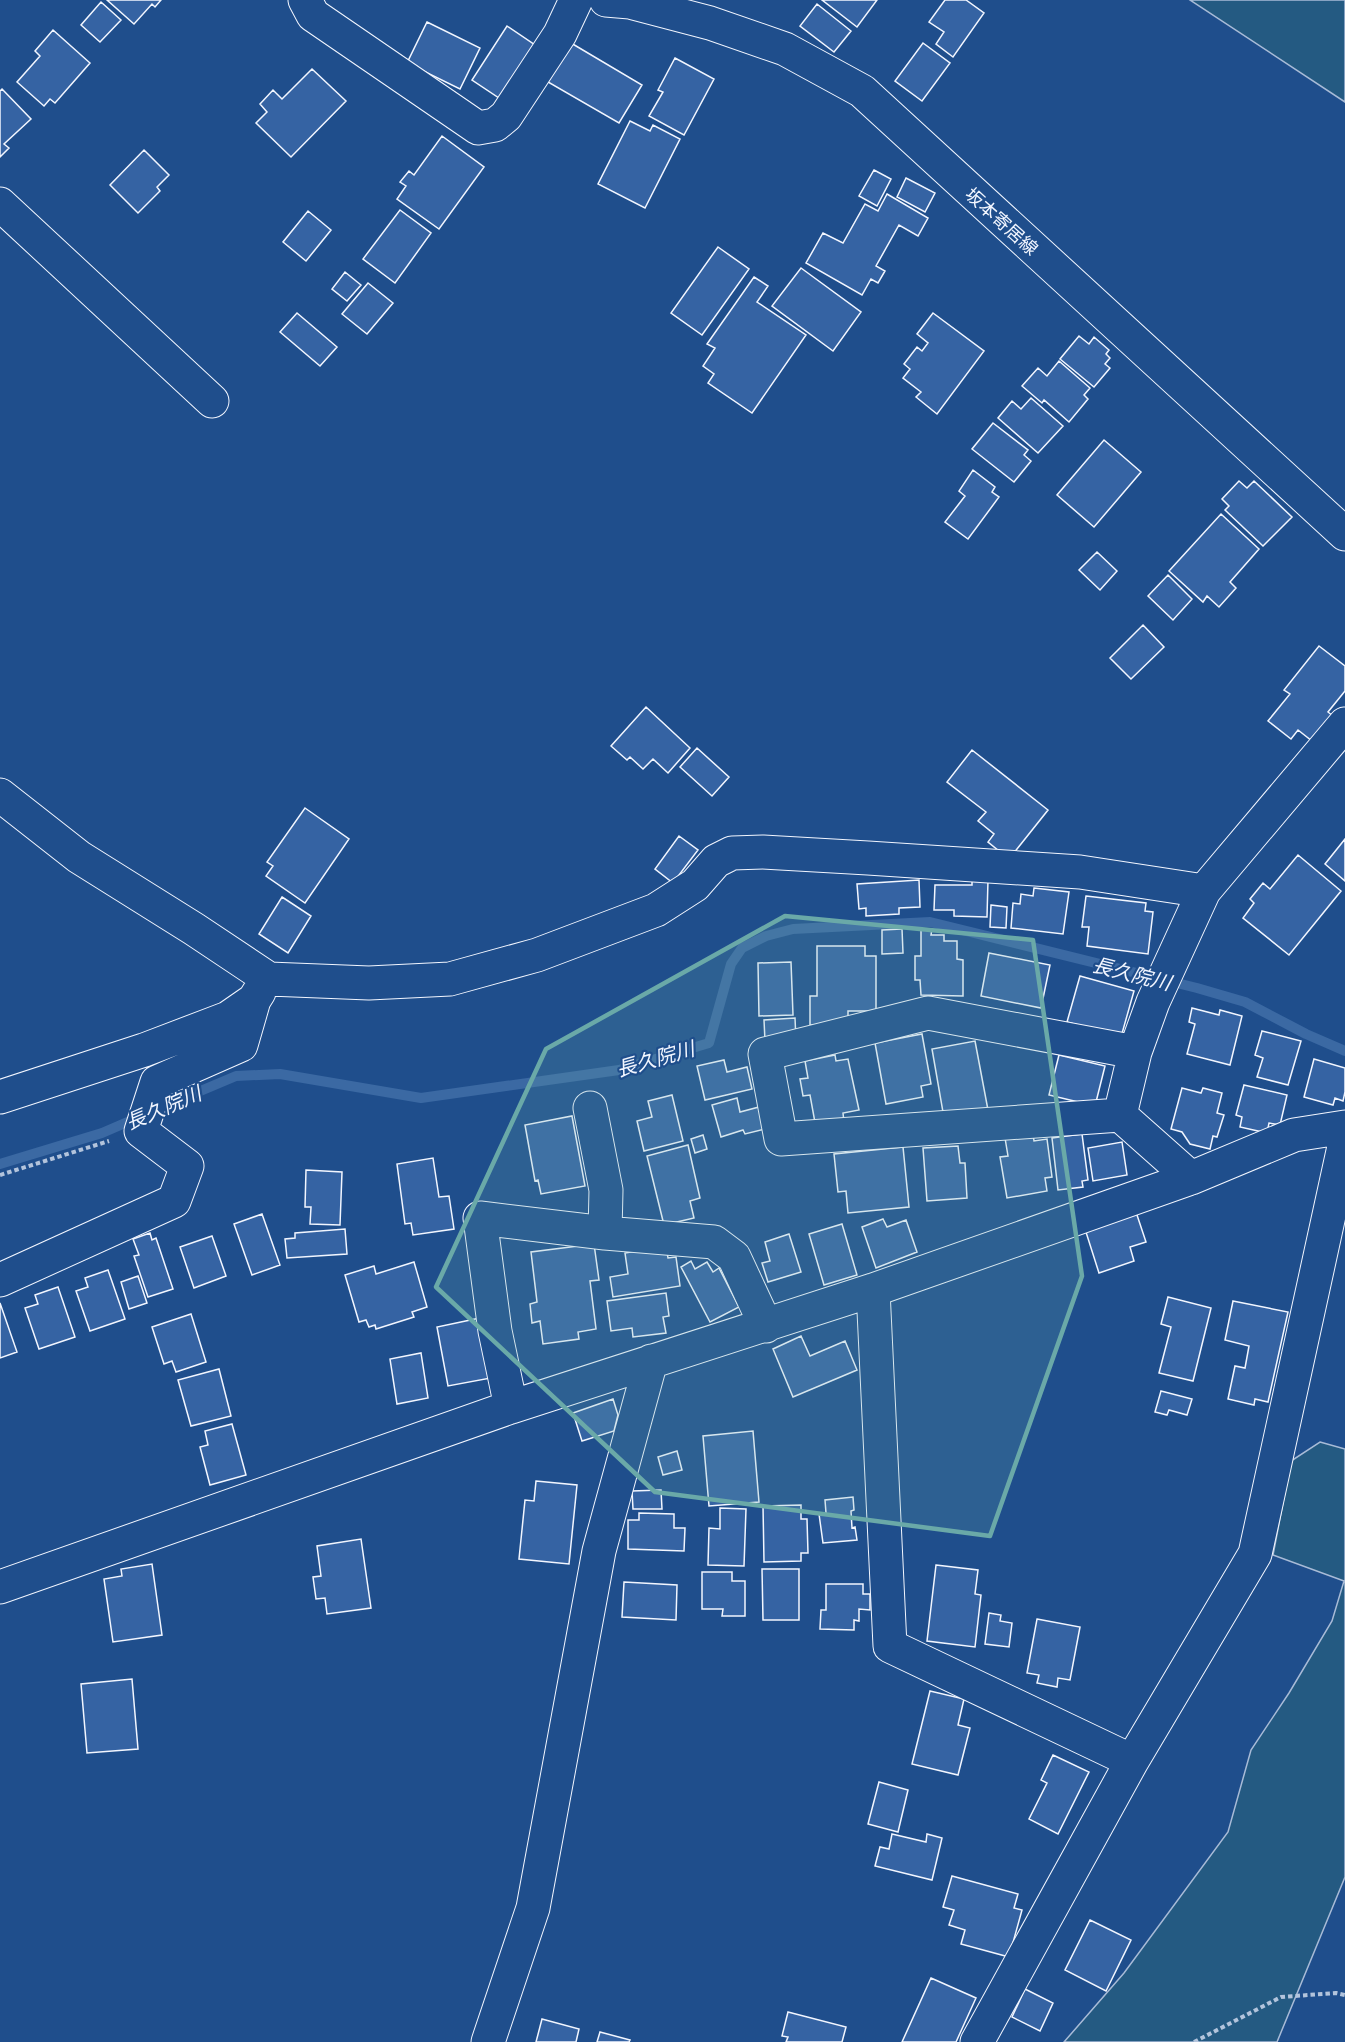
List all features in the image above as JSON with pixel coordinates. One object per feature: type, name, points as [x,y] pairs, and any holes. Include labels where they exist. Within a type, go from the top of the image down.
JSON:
[{"type":"street","points":[[305,0],[313,15],[478,128],[495,124],[506,116],[560,34],[576,0]]},
{"type":"street","name":"坂本寄居線","points":[[606,0],[630,2],[710,23],[785,49],[862,91],[1345,534]]},
{"type":"street","points":[[0,204],[212,401]]},
{"type":"street","points":[[1120,1115],[1135,1052],[1153,1002],[1204,891],[1345,724]]},
{"type":"street","points":[[0,795],[79,857],[194,929],[261,989]]},
{"type":"street","points":[[0,1097],[144,1050],[228,1018],[261,989],[450,979],[537,956],[657,910],[695,885],[716,861],[732,853],[821,855],[1080,872],[1204,891]]},
{"type":"street","points":[[0,1280],[174,1201],[187,1166],[141,1131],[157,1082],[241,1045],[261,989]]},
{"type":"street","points":[[1135,1052],[928,1013],[765,1054],[781,1138],[1120,1115],[1191,1178]]},
{"type":"street","points":[[590,1108],[606,1190],[605,1233]]},
{"type":"street","points":[[0,1587],[511,1407],[873,1290],[1191,1178],[1294,1135],[1345,1127]]},
{"type":"street","points":[[977,2042],[1132,1761],[1255,1554],[1345,1142]]},
{"type":"street","points":[[511,1407],[495,1331],[480,1218],[605,1233],[714,1242],[734,1257],[766,1326]]},
{"type":"street","points":[[873,1290],[890,1646],[1132,1761]]},
{"type":"street","points":[[488,2042],[533,1908],[599,1551],[651,1361]]},
{"type":"path","points":[[0,1175],[141,1131]]},
{"type":"path","points":[[1194,2042],[1281,1996],[1345,1995]]},
{"type":"highlighted area","points":[[785,916],[1033,940],[1082,1276],[990,1536],[655,1492],[436,1287],[546,1049]]},
{"type":"shaded area","points":[[1190,0],[1345,0],[1345,102]]},
{"type":"shaded area","points":[[1320,1442],[1345,1449],[1345,1877],[1277,2042],[1064,2042],[1124,1973],[1228,1832],[1251,1750],[1289,1693],[1332,1621],[1344,1581],[1273,1555],[1291,1461]]},
{"type":"building","points":[[107,0],[161,0],[155,7],[152,4],[134,24]]},
{"type":"building","points":[[822,0],[877,0],[857,27]]},
{"type":"building","points":[[945,0],[966,0],[984,13],[953,57],[936,44],[944,32],[929,22]]},
{"type":"building","points":[[101,2],[121,20],[100,42],[81,25]]},
{"type":"building","points":[[817,4],[851,31],[834,52],[800,26]]},
{"type":"building","points":[[427,22],[480,48],[460,89],[407,63]]},
{"type":"building","points":[[507,26],[538,47],[502,100],[472,80]]},
{"type":"building","points":[[53,30],[90,63],[55,103],[50,99],[44,106],[17,82],[40,56],[35,51]]},
{"type":"building","points":[[571,43],[642,85],[619,123],[548,82]]},
{"type":"building","points":[[923,43],[950,63],[922,101],[895,81]]},
{"type":"building","points":[[675,58],[714,79],[684,135],[649,116],[663,92],[658,90]]},
{"type":"building","points":[[312,69],[346,101],[291,157],[256,123],[267,112],[260,104],[273,90],[282,99]]},
{"type":"building","points":[[2,89],[31,119],[4,144],[9,148],[0,157],[0,91]]},
{"type":"building","points":[[630,121],[650,131],[653,125],[680,139],[645,208],[598,184]]},
{"type":"building","points":[[442,136],[484,167],[439,229],[397,199],[406,186],[400,182],[409,171],[414,175]]},
{"type":"building","points":[[144,150],[169,175],[157,187],[160,191],[138,213],[110,185]]},
{"type":"building","points":[[874,170],[891,179],[877,206],[859,196]]},
{"type":"building","points":[[906,178],[935,193],[925,212],[897,197]]},
{"type":"building","points":[[887,194],[928,218],[918,236],[899,225],[876,266],[885,271],[878,283],[871,279],[862,295],[806,263],[823,233],[843,243],[865,204],[878,211]]},
{"type":"building","points":[[400,210],[431,233],[395,283],[363,259]]},
{"type":"building","points":[[308,211],[331,230],[306,261],[283,242]]},
{"type":"building","points":[[718,247],[749,269],[702,335],[671,313]]},
{"type":"building","points":[[801,268],[861,312],[833,351],[772,306]]},
{"type":"building","points":[[345,272],[361,285],[347,301],[332,289]]},
{"type":"building","points":[[754,277],[768,286],[757,302],[806,335],[752,413],[708,383],[714,374],[703,366],[715,348],[707,344]]},
{"type":"building","points":[[368,283],[393,303],[367,334],[342,314]]},
{"type":"building","points":[[297,313],[337,347],[320,366],[280,332]]},
{"type":"building","points":[[933,313],[984,351],[937,414],[916,397],[921,392],[903,378],[910,369],[904,364],[917,347],[922,351],[928,343],[917,334]]},
{"type":"building","points":[[1079,336],[1089,344],[1094,337],[1109,350],[1106,354],[1110,358],[1105,364],[1110,368],[1094,387],[1060,359]]},
{"type":"building","points":[[1059,361],[1090,388],[1084,395],[1088,399],[1069,422],[1044,400],[1042,403],[1022,386],[1038,368],[1047,376]]},
{"type":"building","points":[[1031,398],[1063,426],[1038,453],[998,418],[1012,401],[1021,409]]},
{"type":"building","points":[[993,423],[1028,450],[1024,455],[1031,461],[1014,482],[972,449]]},
{"type":"building","points":[[1104,440],[1141,472],[1094,527],[1057,495]]},
{"type":"building","points":[[973,470],[995,487],[992,492],[999,497],[968,539],[945,522],[965,496],[959,491]]},
{"type":"building","points":[[1239,481],[1247,488],[1254,481],[1292,517],[1263,546],[1225,510],[1229,506],[1222,499]]},
{"type":"building","points":[[1221,514],[1259,549],[1230,582],[1236,588],[1219,607],[1207,596],[1203,602],[1169,571]]},
{"type":"building","points":[[1097,552],[1117,571],[1100,590],[1079,570]]},
{"type":"building","points":[[1168,575],[1192,599],[1173,620],[1148,596]]},
{"type":"building","points":[[1143,625],[1164,647],[1131,679],[1110,658]]},
{"type":"building","points":[[1319,646],[1345,666],[1345,691],[1328,712],[1333,716],[1312,741],[1298,730],[1291,739],[1268,721],[1290,694],[1284,690]]},
{"type":"building","points":[[646,707],[690,748],[668,773],[653,759],[643,769],[630,757],[627,760],[611,746]]},
{"type":"building","points":[[697,748],[729,777],[712,796],[680,767]]},
{"type":"building","points":[[972,750],[1048,810],[1009,859],[988,842],[994,834],[978,821],[986,812],[947,782]]},
{"type":"building","points":[[305,808],[349,839],[305,903],[266,876],[273,866],[267,862]]},
{"type":"building","points":[[679,836],[698,850],[673,883],[655,869]]},
{"type":"building","points":[[1345,839],[1345,881],[1325,864]]},
{"type":"building","points":[[1298,855],[1341,891],[1289,955],[1243,918],[1254,903],[1250,899],[1263,883],[1270,889]]},
{"type":"building","points":[[919,880],[920,907],[899,908],[899,914],[866,916],[866,908],[859,909],[857,884]]},
{"type":"building","points":[[972,880],[988,880],[987,917],[954,916],[954,910],[934,910],[935,885],[972,885]]},
{"type":"building","points":[[1034,888],[1069,892],[1063,934],[1011,928],[1013,903],[1020,904],[1021,894],[1033,896]]},
{"type":"building","points":[[1086,896],[1146,903],[1145,911],[1153,912],[1148,954],[1087,946],[1089,927],[1082,927]]},
{"type":"building","points":[[282,897],[311,916],[288,953],[259,934]]},
{"type":"building","points":[[991,905],[1007,907],[1006,928],[990,927]]},
{"type":"building","points":[[902,929],[903,953],[882,954],[882,930]]},
{"type":"building","points":[[921,929],[932,929],[931,935],[944,935],[944,941],[957,941],[957,959],[963,960],[963,996],[921,995],[920,980],[915,980],[915,956],[921,956]]},
{"type":"building","points":[[817,946],[865,946],[865,956],[876,956],[876,1011],[848,1011],[848,1025],[810,1025],[810,996],[817,996]]},
{"type":"building","points":[[989,953],[1050,965],[1041,1008],[981,996]]},
{"type":"building","points":[[791,962],[793,1015],[759,1016],[758,963]]},
{"type":"building","points":[[1080,976],[1134,991],[1121,1037],[1067,1022]]},
{"type":"building","points":[[1192,1008],[1219,1015],[1220,1010],[1242,1016],[1230,1065],[1187,1054],[1195,1024],[1189,1022]]},
{"type":"building","points":[[795,1018],[796,1040],[765,1041],[764,1020]]},
{"type":"building","points":[[1262,1031],[1301,1041],[1288,1085],[1257,1077],[1263,1058],[1255,1055]]},
{"type":"building","points":[[922,1034],[931,1084],[921,1086],[923,1097],[886,1104],[875,1043]]},
{"type":"building","points":[[975,1041],[988,1110],[944,1118],[932,1049]]},
{"type":"building","points":[[835,1055],[836,1061],[848,1059],[859,1110],[843,1113],[844,1122],[816,1128],[810,1095],[803,1096],[800,1079],[808,1078],[805,1061]]},
{"type":"building","points":[[1059,1055],[1105,1066],[1095,1106],[1049,1095]]},
{"type":"building","points":[[1314,1059],[1345,1068],[1343,1101],[1335,1098],[1333,1105],[1304,1097]]},
{"type":"building","points":[[724,1060],[727,1072],[747,1067],[752,1089],[705,1100],[697,1066]]},
{"type":"building","points":[[1244,1085],[1287,1095],[1280,1125],[1269,1123],[1267,1133],[1240,1127],[1242,1117],[1236,1115]]},
{"type":"building","points":[[1182,1088],[1201,1093],[1203,1088],[1222,1093],[1217,1113],[1224,1115],[1217,1137],[1213,1136],[1210,1149],[1190,1144],[1182,1132],[1171,1129]]},
{"type":"building","points":[[672,1095],[683,1141],[644,1151],[637,1121],[652,1117],[648,1101]]},
{"type":"building","points":[[737,1098],[740,1112],[759,1107],[765,1129],[745,1134],[743,1130],[721,1137],[712,1105]]},
{"type":"building","points":[[572,1116],[585,1186],[541,1194],[538,1180],[535,1181],[525,1125]]},
{"type":"building","points":[[1033,1134],[1034,1141],[1047,1139],[1052,1177],[1045,1178],[1047,1191],[1007,1198],[1000,1157],[1008,1156],[1005,1138]]},
{"type":"building","points":[[1082,1134],[1088,1180],[1082,1181],[1083,1187],[1058,1190],[1052,1138]]},
{"type":"building","points":[[703,1135],[707,1149],[695,1153],[691,1139]]},
{"type":"building","points":[[1122,1142],[1127,1175],[1093,1181],[1088,1148]]},
{"type":"building","points":[[688,1145],[700,1198],[690,1201],[694,1218],[664,1225],[647,1156]]},
{"type":"building","points":[[958,1146],[960,1163],[965,1163],[967,1198],[927,1201],[923,1148]]},
{"type":"building","points":[[903,1147],[909,1207],[848,1213],[846,1191],[838,1192],[834,1154]]},
{"type":"building","points":[[433,1158],[439,1197],[449,1196],[454,1229],[413,1235],[411,1223],[405,1224],[397,1164]]},
{"type":"building","points":[[306,1170],[342,1172],[340,1225],[310,1224],[311,1207],[305,1207]]},
{"type":"building","points":[[1136,1212],[1146,1242],[1130,1247],[1134,1261],[1099,1273],[1085,1229]]},
{"type":"building","points":[[262,1214],[280,1265],[252,1275],[234,1224]]},
{"type":"building","points":[[883,1219],[887,1227],[906,1220],[917,1252],[876,1268],[862,1227]]},
{"type":"building","points":[[842,1224],[857,1275],[824,1285],[809,1234]]},
{"type":"building","points":[[345,1229],[347,1254],[287,1258],[285,1239],[295,1238],[295,1233]]},
{"type":"building","points":[[150,1233],[152,1240],[156,1238],[173,1289],[148,1297],[134,1256],[139,1255],[133,1239]]},
{"type":"building","points":[[789,1234],[801,1272],[768,1282],[762,1263],[770,1261],[765,1242]]},
{"type":"building","points":[[212,1236],[226,1276],[194,1288],[180,1247]]},
{"type":"building","points":[[594,1244],[599,1280],[590,1281],[596,1329],[578,1332],[579,1339],[543,1344],[540,1321],[532,1323],[530,1304],[537,1302],[531,1252]]},
{"type":"building","points":[[666,1246],[668,1258],[676,1257],[680,1286],[613,1297],[610,1277],[628,1274],[625,1253]]},
{"type":"building","points":[[691,1261],[695,1269],[707,1262],[713,1272],[719,1268],[739,1307],[710,1322],[681,1267]]},
{"type":"building","points":[[414,1262],[427,1307],[412,1312],[414,1317],[376,1329],[375,1325],[369,1327],[366,1320],[359,1322],[345,1275],[374,1266],[376,1274]]},
{"type":"building","points":[[108,1270],[125,1319],[90,1331],[76,1291],[88,1287],[85,1278]]},
{"type":"building","points":[[138,1276],[147,1303],[129,1309],[121,1282]]},
{"type":"building","points":[[58,1287],[75,1337],[39,1349],[25,1308],[38,1304],[35,1295]]},
{"type":"building","points":[[666,1293],[669,1316],[663,1317],[666,1333],[633,1337],[632,1328],[611,1331],[607,1301]]},
{"type":"building","points":[[1168,1297],[1211,1308],[1193,1381],[1159,1373],[1171,1327],[1161,1324]]},
{"type":"building","points":[[1233,1301],[1288,1312],[1268,1402],[1255,1399],[1254,1405],[1228,1399],[1235,1366],[1245,1368],[1249,1346],[1225,1340]]},
{"type":"building","points":[[0,1303],[17,1352],[0,1358]]},
{"type":"building","points":[[191,1314],[206,1362],[176,1372],[172,1361],[164,1364],[152,1327]]},
{"type":"building","points":[[480,1318],[491,1378],[448,1386],[437,1327]]},
{"type":"building","points":[[801,1336],[810,1356],[845,1341],[857,1370],[793,1397],[773,1349]]},
{"type":"building","points":[[421,1353],[428,1398],[397,1404],[390,1359]]},
{"type":"building","points":[[219,1369],[231,1416],[191,1426],[178,1380]]},
{"type":"building","points":[[1161,1391],[1192,1399],[1187,1415],[1169,1410],[1167,1415],[1155,1412]]},
{"type":"building","points":[[613,1399],[618,1415],[614,1431],[582,1441],[573,1413]]},
{"type":"building","points":[[232,1424],[246,1475],[210,1485],[200,1447],[208,1445],[205,1431]]},
{"type":"building","points":[[753,1431],[759,1502],[709,1506],[703,1436]]},
{"type":"building","points":[[677,1451],[682,1470],[663,1475],[658,1457]]},
{"type":"building","points":[[536,1481],[577,1485],[569,1564],[519,1559],[525,1500],[534,1501]]},
{"type":"building","points":[[661,1490],[662,1509],[633,1509],[632,1491]]},
{"type":"building","points":[[853,1497],[852,1528],[855,1527],[857,1540],[823,1543],[819,1514],[826,1513],[825,1500]]},
{"type":"building","points":[[801,1505],[801,1519],[807,1519],[808,1553],[801,1553],[801,1561],[764,1562],[763,1506]]},
{"type":"building","points":[[720,1508],[746,1509],[744,1566],[708,1565],[709,1528],[720,1529]]},
{"type":"building","points":[[639,1513],[674,1514],[674,1528],[685,1528],[684,1551],[628,1549],[628,1520],[639,1520]]},
{"type":"building","points":[[361,1539],[371,1608],[327,1614],[325,1598],[316,1599],[313,1577],[321,1576],[317,1546]]},
{"type":"building","points":[[152,1564],[162,1635],[113,1642],[104,1579],[122,1576],[121,1569]]},
{"type":"building","points":[[936,1565],[978,1570],[975,1594],[981,1595],[975,1647],[927,1641]]},
{"type":"building","points":[[762,1569],[799,1569],[799,1620],[763,1620]]},
{"type":"building","points":[[702,1572],[732,1572],[732,1581],[745,1581],[745,1616],[722,1616],[723,1609],[702,1609]]},
{"type":"building","points":[[624,1582],[677,1585],[676,1620],[622,1617]]},
{"type":"building","points":[[826,1584],[863,1584],[863,1594],[870,1594],[870,1610],[859,1609],[859,1621],[854,1620],[854,1630],[820,1629],[821,1610],[826,1610]]},
{"type":"building","points":[[989,1613],[1001,1615],[1000,1621],[1012,1623],[1009,1647],[985,1644]]},
{"type":"building","points":[[1037,1619],[1080,1627],[1070,1680],[1058,1678],[1057,1687],[1037,1683],[1039,1675],[1027,1673]]},
{"type":"building","points":[[132,1679],[138,1749],[87,1753],[81,1684]]},
{"type":"building","points":[[930,1691],[964,1699],[958,1725],[970,1728],[958,1775],[912,1764]]},
{"type":"building","points":[[1053,1755],[1089,1772],[1058,1834],[1029,1819],[1047,1783],[1041,1780]]},
{"type":"building","points":[[879,1782],[908,1790],[898,1832],[868,1824]]},
{"type":"building","points":[[892,1834],[926,1842],[927,1834],[942,1838],[932,1880],[875,1866],[880,1847],[889,1849]]},
{"type":"building","points":[[952,1876],[1018,1894],[1014,1908],[1022,1910],[1009,1957],[961,1944],[965,1930],[949,1925],[954,1910],[943,1907]]},
{"type":"building","points":[[1090,1920],[1131,1940],[1106,1991],[1065,1970]]},
{"type":"building","points":[[931,1978],[976,1998],[956,2042],[902,2042]]},
{"type":"building","points":[[1025,1989],[1053,2003],[1040,2031],[1012,2017]]},
{"type":"building","points":[[788,2012],[846,2027],[842,2042],[786,2042],[788,2037],[782,2036]]},
{"type":"building","points":[[542,2019],[579,2029],[576,2042],[536,2042]]},
{"type":"building","points":[[600,2032],[630,2040],[629,2042],[597,2042]]},
{"type":"waterway","name":"長久院川","points":[[153,1111],[236,1076],[280,1074],[421,1098],[619,1070],[709,1043],[731,964],[742,948],[766,936],[793,929],[930,922],[1245,1002],[1306,1034],[1345,1051]]},
{"type":"waterway","name":"長久院川","points":[[0,1164],[102,1133],[139,1117]]}]
